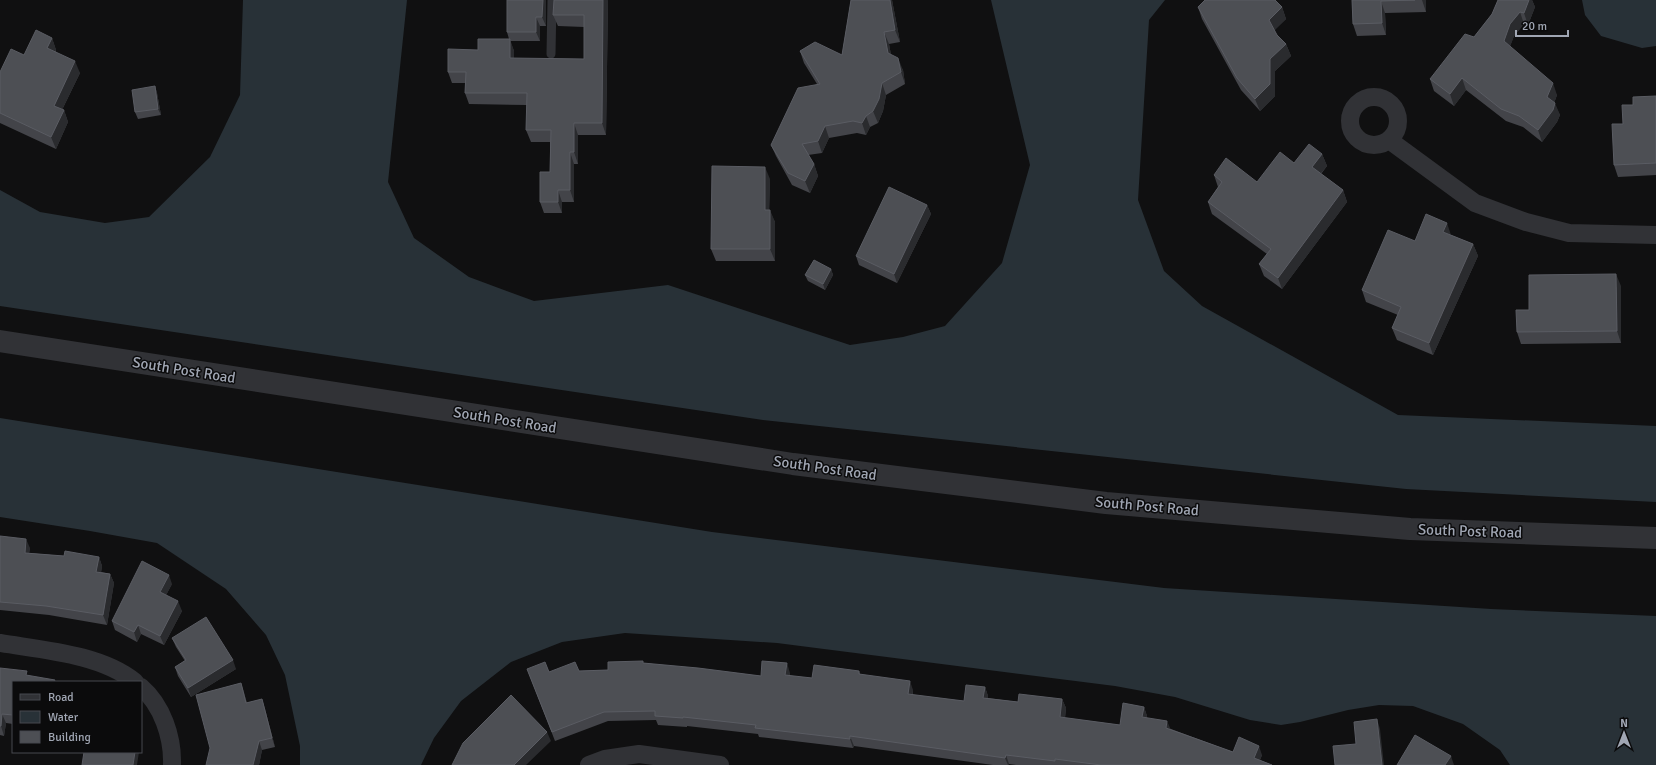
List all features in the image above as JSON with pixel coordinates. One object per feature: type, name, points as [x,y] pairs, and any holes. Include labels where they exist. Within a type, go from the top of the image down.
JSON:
[{"type":"street","points":[[1389,140],[1475,203],[1526,222],[1569,233],[1656,235]]},
{"type":"street","name":"South Post Road","points":[[0,341],[793,464],[1106,504],[1410,529],[1656,538]]},
{"type":"street","points":[[0,643],[90,660],[114,669],[133,681]]},
{"type":"street","points":[[142,688],[148,692],[159,708],[170,743],[172,765]]},
{"type":"street","points":[[589,765],[605,758],[639,754],[720,765]]},
{"type":"lane","points":[[551,54],[552,0]]},
{"type":"water","points":[[243,0],[407,0],[388,182],[414,238],[469,277],[534,301],[668,285],[850,345],[903,337],[945,326],[1002,263],[1030,165],[991,0],[1165,0],[1149,20],[1138,200],[1164,271],[1202,306],[1398,415],[1656,426],[1656,502],[1406,489],[763,420],[0,306],[0,190],[40,212],[105,223],[149,217],[210,157],[240,95]]},
{"type":"water","points":[[1582,0],[1656,0],[1656,46],[1642,48],[1601,36],[1585,15]]},
{"type":"water","points":[[0,418],[712,532],[1164,588],[1491,609],[1656,616],[1656,765],[1510,765],[1500,750],[1463,724],[1413,706],[1379,705],[1348,710],[1300,722],[1281,725],[1250,720],[1175,697],[1115,686],[777,643],[625,633],[562,642],[511,662],[461,701],[434,738],[421,765],[300,765],[300,746],[285,675],[266,635],[226,589],[157,543],[0,517]]},
{"type":"building","points":[[507,0],[543,0],[542,17],[536,17],[536,32],[507,32]]},
{"type":"building","points":[[554,0],[603,0],[602,123],[574,123],[574,152],[570,152],[570,190],[558,190],[558,202],[540,202],[540,172],[550,172],[551,130],[526,130],[527,93],[465,93],[466,72],[448,72],[448,49],[478,50],[478,39],[510,39],[510,58],[584,59],[584,15],[553,15]]},
{"type":"building","points":[[851,0],[890,0],[895,30],[884,32],[888,53],[898,58],[901,72],[882,83],[879,99],[873,111],[866,116],[862,123],[853,121],[825,126],[818,141],[802,144],[814,164],[805,181],[788,173],[771,145],[798,88],[820,84],[800,51],[815,42],[842,55]]},
{"type":"building","points":[[1205,0],[1275,0],[1282,7],[1269,20],[1277,35],[1286,44],[1270,59],[1270,84],[1255,99],[1237,78],[1198,7]]},
{"type":"building","points":[[1352,0],[1415,0],[1381,1],[1382,23],[1353,24]]},
{"type":"building","points":[[1498,0],[1529,0],[1524,13],[1520,12],[1510,24],[1504,41],[1553,83],[1547,97],[1555,103],[1553,110],[1538,130],[1519,116],[1501,109],[1462,78],[1450,94],[1430,79],[1465,34],[1474,37],[1492,14]]},
{"type":"building","points":[[36,30],[52,38],[47,48],[75,61],[54,106],[64,110],[51,137],[0,113],[0,72],[11,49],[24,55]]},
{"type":"building","points":[[155,86],[158,109],[135,112],[132,90]]},
{"type":"building","points":[[1656,96],[1656,163],[1614,165],[1612,124],[1623,124],[1622,105],[1633,105],[1633,97]]},
{"type":"building","points":[[1309,144],[1322,154],[1312,167],[1343,190],[1278,278],[1259,264],[1271,249],[1208,202],[1222,182],[1214,175],[1226,158],[1257,182],[1280,152],[1294,163]]},
{"type":"building","points":[[712,166],[765,167],[765,210],[770,210],[770,249],[711,249]]},
{"type":"building","points":[[889,187],[927,205],[894,274],[856,256]]},
{"type":"building","points":[[1426,214],[1447,223],[1443,232],[1473,244],[1429,343],[1392,328],[1401,307],[1362,290],[1388,230],[1415,241]]},
{"type":"building","points":[[814,260],[831,269],[823,284],[805,275]]},
{"type":"building","points":[[1616,274],[1617,331],[1517,332],[1516,310],[1529,310],[1529,275]]},
{"type":"building","points":[[0,536],[26,539],[25,553],[64,556],[65,551],[99,557],[96,572],[110,574],[103,615],[46,606],[0,602]]},
{"type":"building","points":[[142,561],[169,575],[160,592],[178,601],[160,636],[138,625],[134,632],[112,621]]},
{"type":"building","points":[[206,617],[233,660],[188,688],[175,667],[186,660],[172,638]]},
{"type":"building","points":[[643,661],[643,663],[761,676],[762,661],[787,663],[785,675],[812,678],[814,665],[859,671],[859,674],[910,681],[908,694],[964,701],[966,685],[985,687],[983,698],[1018,702],[1019,694],[1062,699],[1060,717],[1120,725],[1123,703],[1144,707],[1142,717],[1167,721],[1166,728],[1233,752],[1239,737],[1259,746],[1254,758],[1272,765],[1101,765],[1006,755],[1005,758],[850,736],[850,739],[755,728],[756,725],[683,717],[655,716],[655,711],[604,712],[552,732],[527,669],[545,662],[549,672],[575,662],[579,671],[608,670],[608,662]]},
{"type":"building","points":[[0,668],[27,671],[26,675],[55,680],[12,681],[12,715],[2,714],[0,726]]},
{"type":"building","points":[[241,683],[246,703],[262,699],[272,738],[259,741],[253,765],[206,765],[210,748],[196,695]]},
{"type":"building","points":[[511,695],[547,732],[514,765],[452,765],[463,743]]},
{"type":"building","points":[[1377,719],[1382,765],[1335,765],[1333,746],[1356,744],[1354,722]]},
{"type":"building","points":[[1415,735],[1451,756],[1445,765],[1397,765]]},
{"type":"building","points":[[84,753],[135,753],[133,765],[82,765]]}]
